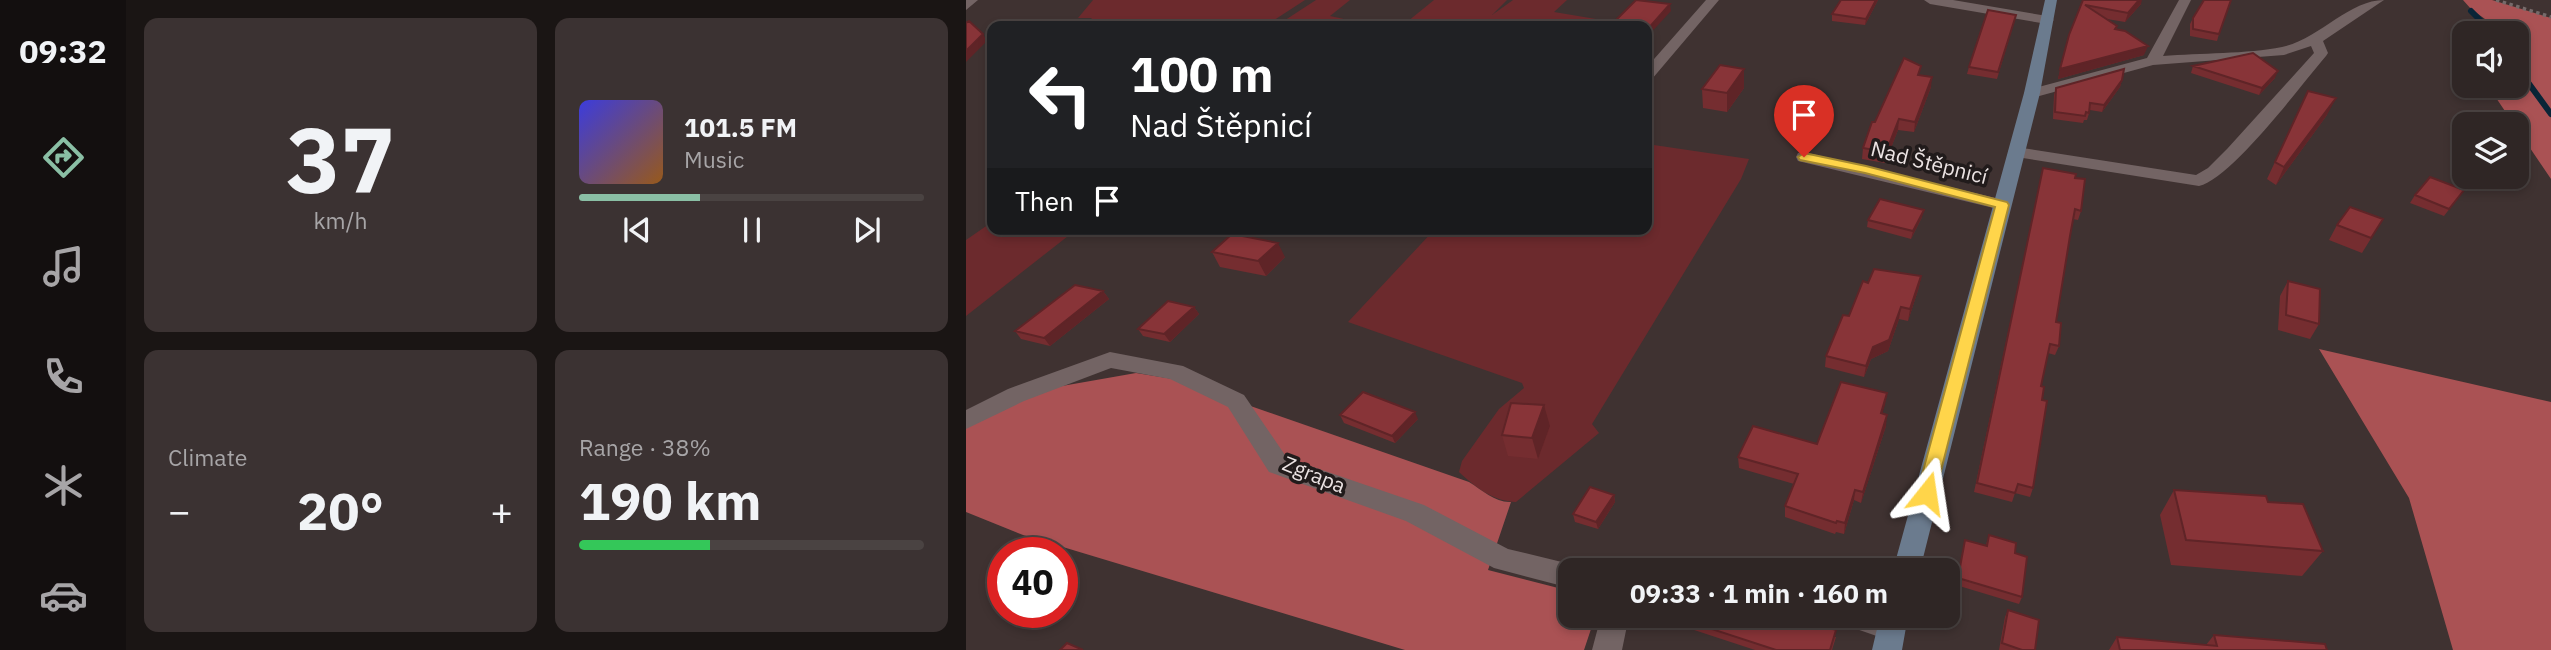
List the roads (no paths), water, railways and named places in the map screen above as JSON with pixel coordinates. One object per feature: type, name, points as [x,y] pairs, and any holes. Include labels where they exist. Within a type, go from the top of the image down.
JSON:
[{"type":"street","points":[[966,6],[972,0]]},
{"type":"street","points":[[1652,70],[1713,0]]},
{"type":"street","points":[[1930,0],[2048,20]]},
{"type":"street","points":[[1909,558],[2032,93],[2051,0]]},
{"type":"street","points":[[2153,61],[2185,0]]},
{"type":"street","points":[[2032,93],[2153,61],[2284,51],[2316,40],[2378,0]]},
{"type":"street","points":[[2016,152],[2199,181],[2214,172],[2233,153],[2320,53],[2316,40]]},
{"type":"street","name":"Nad Štěpnicí","points":[[1804,157],[2002,205]]},
{"type":"street","name":"Zgrapa","points":[[966,420],[1017,395],[1110,360],[1175,372],[1236,401],[1278,465],[1415,513],[1503,560],[1558,573]]},
{"type":"street","points":[[1607,650],[1612,628]]},
{"type":"waterway","points":[[2471,11],[2481,21]]},
{"type":"waterway","points":[[2529,84],[2551,114]]}]
